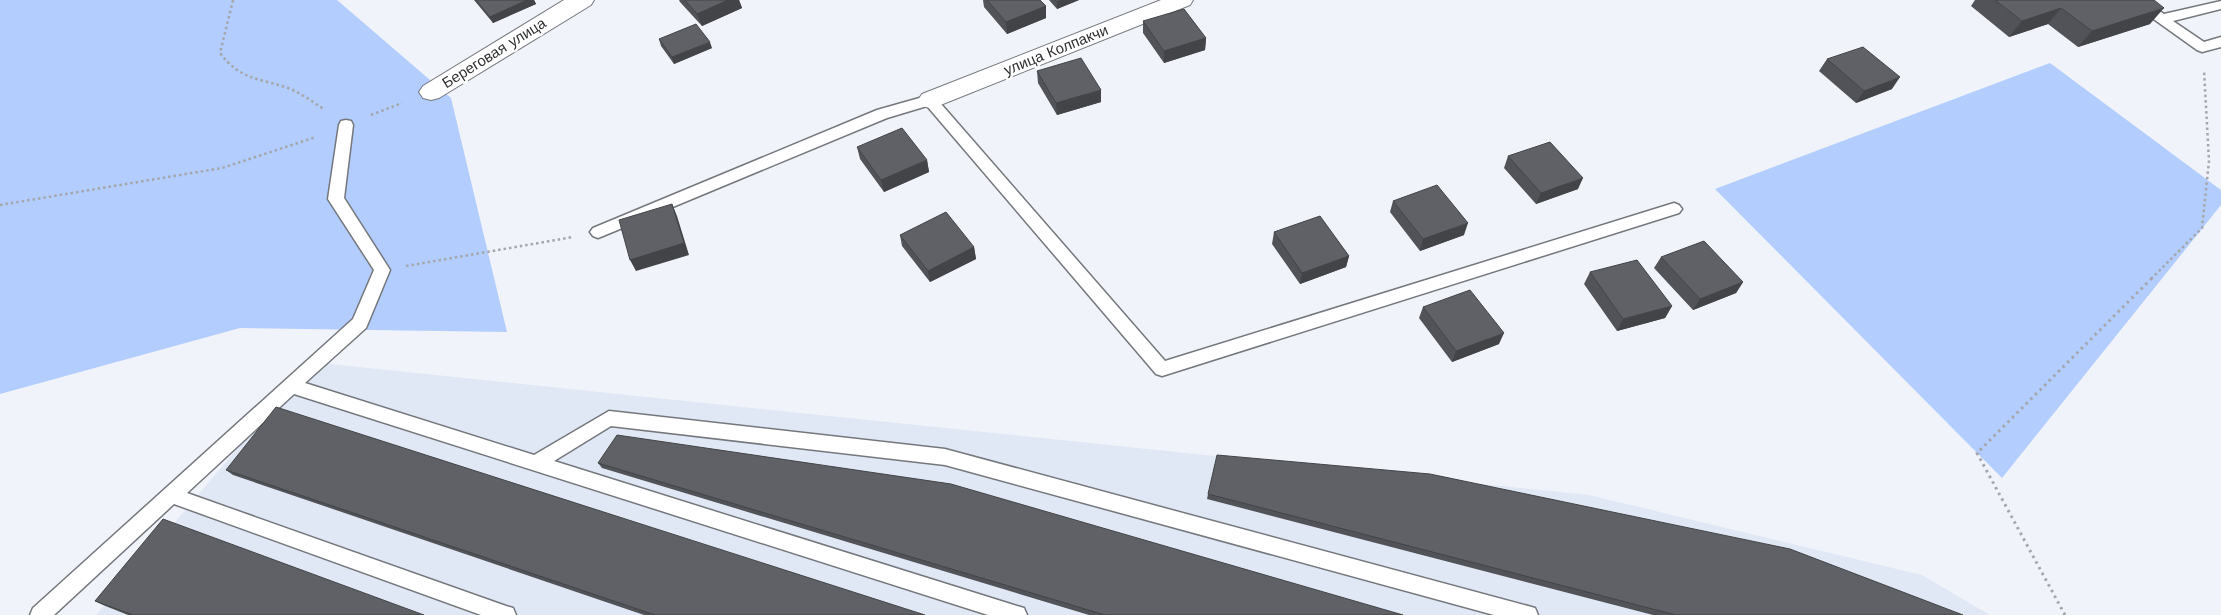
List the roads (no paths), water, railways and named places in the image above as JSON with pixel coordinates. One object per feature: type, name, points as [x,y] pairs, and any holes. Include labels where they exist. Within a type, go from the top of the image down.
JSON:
[{"type":"street","name":"Береговая улица","points":[[431,92],[583,0]]},
{"type":"street","name":"улица Колпакчи","points":[[930,100],[1182,0]]},
{"type":"lane","points":[[2134,0],[2202,47],[2221,42]]},
{"type":"lane","points":[[2162,19],[2221,5]]},
{"type":"lane","points":[[598,232],[882,114],[930,100],[1162,369],[1674,209]]},
{"type":"lane","points":[[40,615],[360,323],[382,270],[336,199],[346,125]]},
{"type":"lane","points":[[291,386],[1017,615]]},
{"type":"lane","points":[[536,463],[609,418],[945,457],[1528,615]]},
{"type":"lane","points":[[171,495],[506,615]]}]
